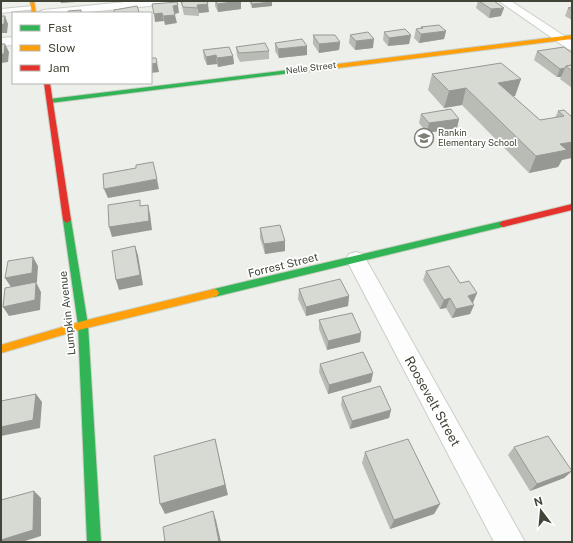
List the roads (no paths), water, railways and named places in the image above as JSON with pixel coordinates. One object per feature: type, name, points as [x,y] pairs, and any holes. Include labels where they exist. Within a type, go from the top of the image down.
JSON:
[{"type":"street","points":[[54,12],[170,1]]},
{"type":"street","points":[[504,1],[566,38],[572,46]]},
{"type":"street","name":"Nelle Street","points":[[50,101],[566,38]]},
{"type":"street","points":[[1,42],[12,41]]},
{"type":"street","name":"Lumpkin Avenue","points":[[47,84],[83,326],[94,542]]},
{"type":"street","name":"Forrest Street","points":[[1,349],[83,326],[572,207]]},
{"type":"street","name":"Roosevelt Street","points":[[356,259],[510,542]]},
{"type":"lane","points":[[1,11],[32,9]]},
{"type":"lane","points":[[1,16],[12,15]]},
{"type":"place","name":"Rankin Elementary School","points":[[424,138]]}]
